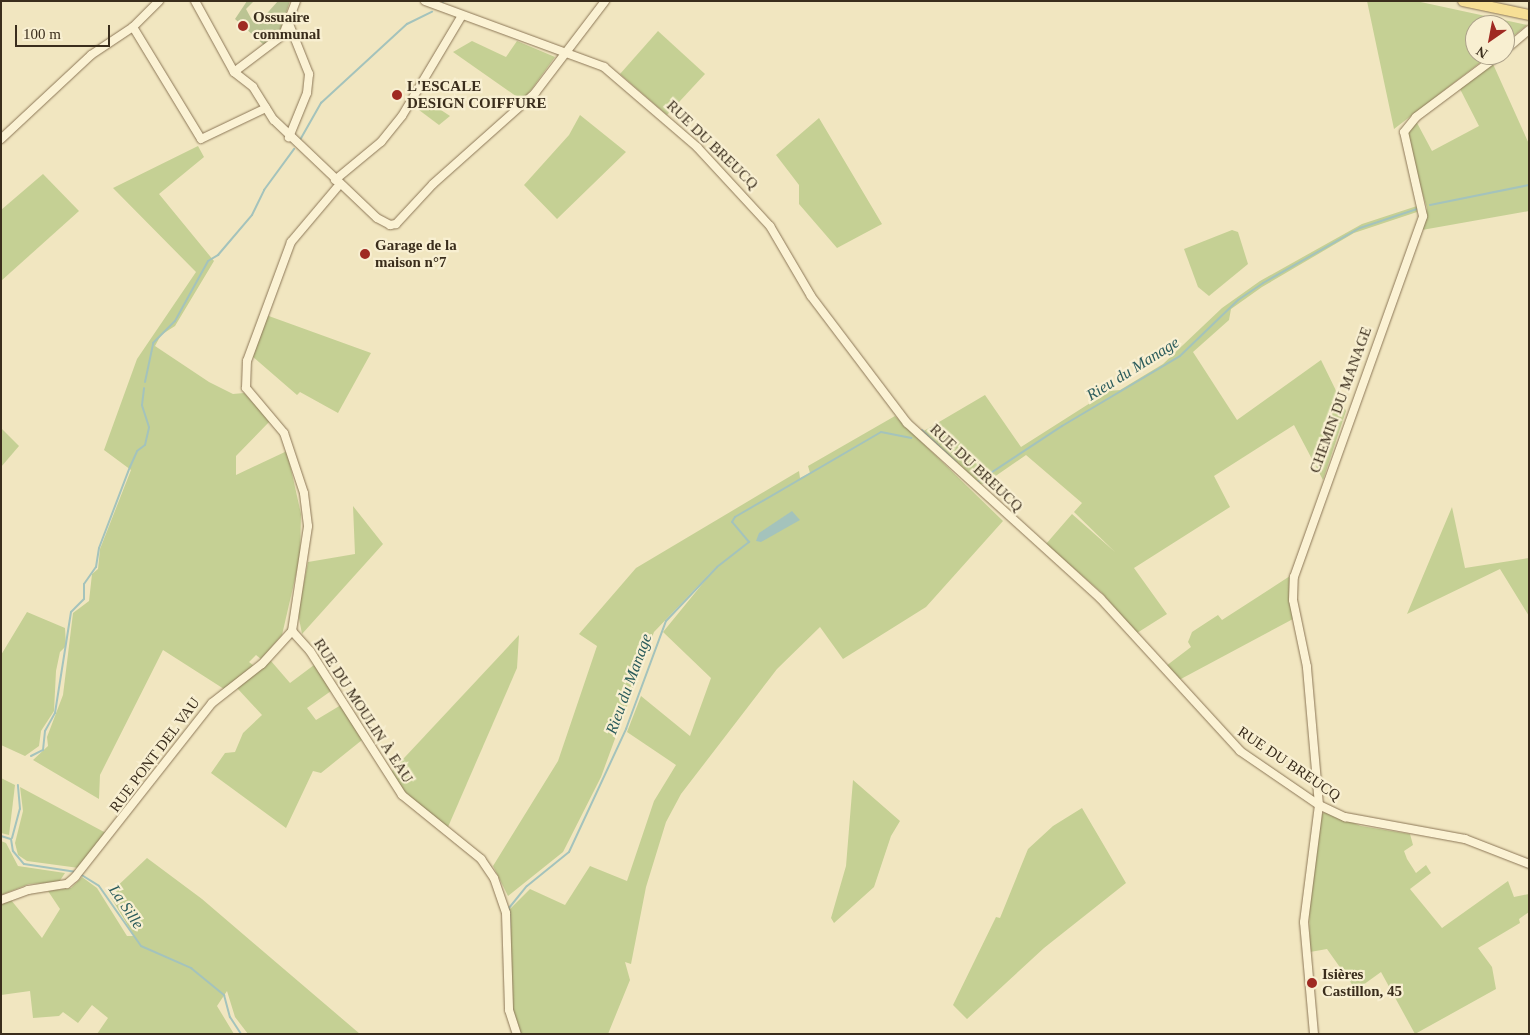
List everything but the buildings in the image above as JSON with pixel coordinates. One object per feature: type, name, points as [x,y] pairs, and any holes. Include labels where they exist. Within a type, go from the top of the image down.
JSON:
[{"type":"main road","points":[[1463,1],[1529,15]]},
{"type":"street","points":[[1,139],[91,54],[133,27],[159,1]]},
{"type":"street","points":[[195,1],[234,72],[253,87],[266,108],[289,137],[384,223],[396,224],[433,184],[536,92],[605,1]]},
{"type":"street","points":[[234,72],[283,35],[289,24],[296,1]]},
{"type":"street","name":"RUE DU BREUCQ","points":[[425,1],[460,17],[586,58],[618,78],[716,165],[770,226],[811,296],[907,423],[1100,598],[1228,740],[1318,805],[1365,823],[1444,834],[1486,845],[1529,864]]},
{"type":"street","points":[[292,631],[308,526],[304,493],[284,433],[246,388],[247,361],[292,242],[338,182],[381,142],[402,116],[460,17]]},
{"type":"street","points":[[289,24],[309,74],[308,93],[289,137]]},
{"type":"street","points":[[133,27],[201,139],[266,108]]},
{"type":"street","points":[[1515,42],[1529,30]]},
{"type":"street","name":"CHEMIN DU MANAGE","points":[[1318,805],[1307,666],[1293,600],[1296,567],[1423,216],[1404,132],[1416,117],[1486,65]]},
{"type":"street","name":"RUE PONT DEL VAU","points":[[1,900],[28,890],[67,884],[75,877],[212,702],[262,664],[292,631]]},
{"type":"street","name":"RUE DU MOULIN À EAU","points":[[292,631],[310,651],[402,795],[481,859],[494,878],[506,913],[509,1010],[517,1034]]},
{"type":"street","points":[[1314,1034],[1304,922],[1318,805]]},
{"type":"green space","points":[[247,1],[254,1],[246,9],[252,20],[261,20],[278,1],[290,1],[280,31],[264,45],[235,19]]},
{"type":"green space","points":[[1367,1],[1416,1],[1481,15],[1465,15],[1465,65],[1477,65],[1394,129]]},
{"type":"green space","points":[[1515,22],[1527,25],[1515,35]]},
{"type":"green space","points":[[658,31],[705,74],[667,115],[620,74]]},
{"type":"green space","points":[[472,41],[506,57],[517,41],[555,57],[523,101],[453,52]]},
{"type":"green space","points":[[1493,65],[1529,144],[1529,211],[1422,230],[1427,208],[1407,144],[1407,130],[1416,121],[1432,151],[1479,126],[1460,89]]},
{"type":"green space","points":[[422,98],[450,116],[439,125],[415,107]]},
{"type":"green space","points":[[580,115],[626,152],[557,219],[524,185],[569,135]]},
{"type":"green space","points":[[819,118],[882,224],[837,248],[799,204],[799,185],[776,155]]},
{"type":"green space","points":[[198,146],[204,157],[159,194],[214,261],[175,326],[161,335],[155,346],[209,382],[233,394],[244,393],[270,421],[236,456],[236,475],[287,451],[301,514],[300,557],[282,635],[261,659],[256,655],[249,662],[254,666],[224,689],[163,650],[100,775],[99,799],[33,760],[48,746],[47,737],[63,695],[73,613],[89,601],[92,574],[98,569],[100,549],[131,470],[104,450],[137,359],[196,272],[113,188]]},
{"type":"green space","points":[[43,174],[79,211],[1,281],[1,210]]},
{"type":"green space","points":[[1417,206],[1417,212],[1354,233],[1262,287],[1231,309],[1229,320],[1193,352],[1237,420],[1321,360],[1346,411],[1323,480],[1294,425],[1214,476],[1230,507],[1134,568],[1167,614],[1137,633],[1101,592],[1046,544],[1072,514],[1115,552],[1074,512],[1082,503],[1026,455],[984,484],[976,484],[922,432],[985,395],[1021,447],[1109,391],[1120,390],[1163,364],[1222,308],[1260,281],[1362,224]]},
{"type":"green space","points":[[1232,230],[1238,232],[1248,264],[1209,296],[1198,287],[1184,249]]},
{"type":"green space","points":[[266,315],[371,353],[338,413],[300,392],[297,395],[253,357]]},
{"type":"green space","points":[[895,416],[1003,521],[926,607],[843,659],[820,627],[777,669],[681,794],[666,822],[646,887],[631,964],[625,962],[630,980],[608,1034],[517,1034],[513,1027],[506,913],[530,889],[565,905],[590,866],[627,881],[654,801],[676,765],[627,732],[641,696],[690,736],[711,678],[663,632],[717,566],[654,632],[601,777],[563,852],[508,896],[493,866],[558,761],[597,646],[579,634],[636,568],[799,471],[800,478],[810,473],[808,466]]},
{"type":"green space","points":[[1,428],[19,446],[1,467]]},
{"type":"green space","points":[[353,506],[383,544],[302,634],[298,613],[308,562],[355,554]]},
{"type":"green space","points":[[1452,507],[1465,568],[1529,558],[1529,616],[1500,569],[1407,614]]},
{"type":"green space","points":[[1290,576],[1293,619],[1179,680],[1166,666],[1191,647],[1188,642],[1192,632],[1218,615],[1222,620]]},
{"type":"green space","points":[[27,612],[65,628],[66,646],[60,652],[56,671],[54,711],[41,731],[39,746],[25,756],[1,745],[1,655]]},
{"type":"green space","points":[[519,635],[517,668],[448,827],[409,798],[391,772]]},
{"type":"green space","points":[[271,661],[290,683],[314,665],[331,691],[307,708],[316,720],[341,705],[362,740],[321,773],[313,771],[286,828],[211,773],[225,753],[235,752],[243,733],[262,715],[237,688]]},
{"type":"green space","points":[[1,778],[15,785],[9,835],[1,833]]},
{"type":"green space","points":[[853,780],[900,821],[891,836],[874,887],[834,923],[831,918],[846,866]]},
{"type":"green space","points":[[20,787],[106,833],[79,868],[27,861],[18,855],[15,843],[23,811]]},
{"type":"green space","points":[[1082,808],[1126,883],[1044,948],[967,1019],[953,1005],[996,917],[1000,918],[1028,849],[1053,826]]},
{"type":"green space","points":[[1326,812],[1361,826],[1410,834],[1413,845],[1404,851],[1407,859],[1416,873],[1426,865],[1431,873],[1410,889],[1442,928],[1508,881],[1514,897],[1529,894],[1529,912],[1519,919],[1520,923],[1478,948],[1492,967],[1496,989],[1415,1034],[1381,972],[1356,990],[1327,949],[1310,952],[1309,901],[1322,814]]},
{"type":"green space","points":[[1,841],[6,843],[18,866],[65,873],[59,882],[29,884],[1,895]]},
{"type":"green space","points":[[147,858],[202,899],[360,1034],[248,1034],[235,1017],[227,991],[217,1006],[234,1034],[97,1034],[108,1018],[92,1005],[78,1023],[63,1012],[59,1016],[33,1018],[30,991],[1,995],[1,905],[11,900],[42,938],[60,909],[48,891],[71,888],[82,877],[97,888],[127,936],[134,936],[109,894]]},
{"type":"water","points":[[792,511],[800,520],[761,542],[756,541],[759,533]]},
{"type":"waterway","points":[[300,140],[321,103],[407,24],[432,12]]},
{"type":"waterway","points":[[145,382],[153,343],[175,321],[208,261],[218,255],[252,215],[264,190],[294,149]]},
{"type":"waterway","name":"Rieu du Manage","points":[[1430,205],[1529,185]]},
{"type":"waterway","name":"Rieu du Manage","points":[[977,482],[1062,426],[1180,356],[1238,300],[1263,283],[1360,228],[1417,209]]},
{"type":"waterway","points":[[31,756],[43,750],[45,731],[55,713],[71,612],[84,599],[84,584],[96,567],[99,548],[130,467],[137,451],[145,445],[149,427],[142,405],[144,388]]},
{"type":"waterway","name":"Rieu du Manage","points":[[922,430],[956,462]]},
{"type":"waterway","name":"Rieu du Manage","points":[[510,928],[509,908],[527,886],[569,852],[626,729],[666,621],[717,567],[749,542],[732,522],[735,517],[881,432],[911,438]]},
{"type":"waterway","points":[[12,838],[20,809],[18,785]]},
{"type":"waterway","name":"La Sille","points":[[1,836],[11,839],[13,851],[24,864],[76,872]]},
{"type":"waterway","name":"La Sille","points":[[80,874],[99,886],[141,946],[191,968],[224,995],[230,1017],[241,1034]]},
{"type":"place","name":"Ossuaire communal","points":[[243,26]]},
{"type":"place","name":"L'ESCALE DESIGN COIFFURE","points":[[397,95]]},
{"type":"place","name":"Garage de la maison n°7","points":[[365,254]]},
{"type":"place","name":"Isières Castillon, 45","points":[[1312,983]]}]
